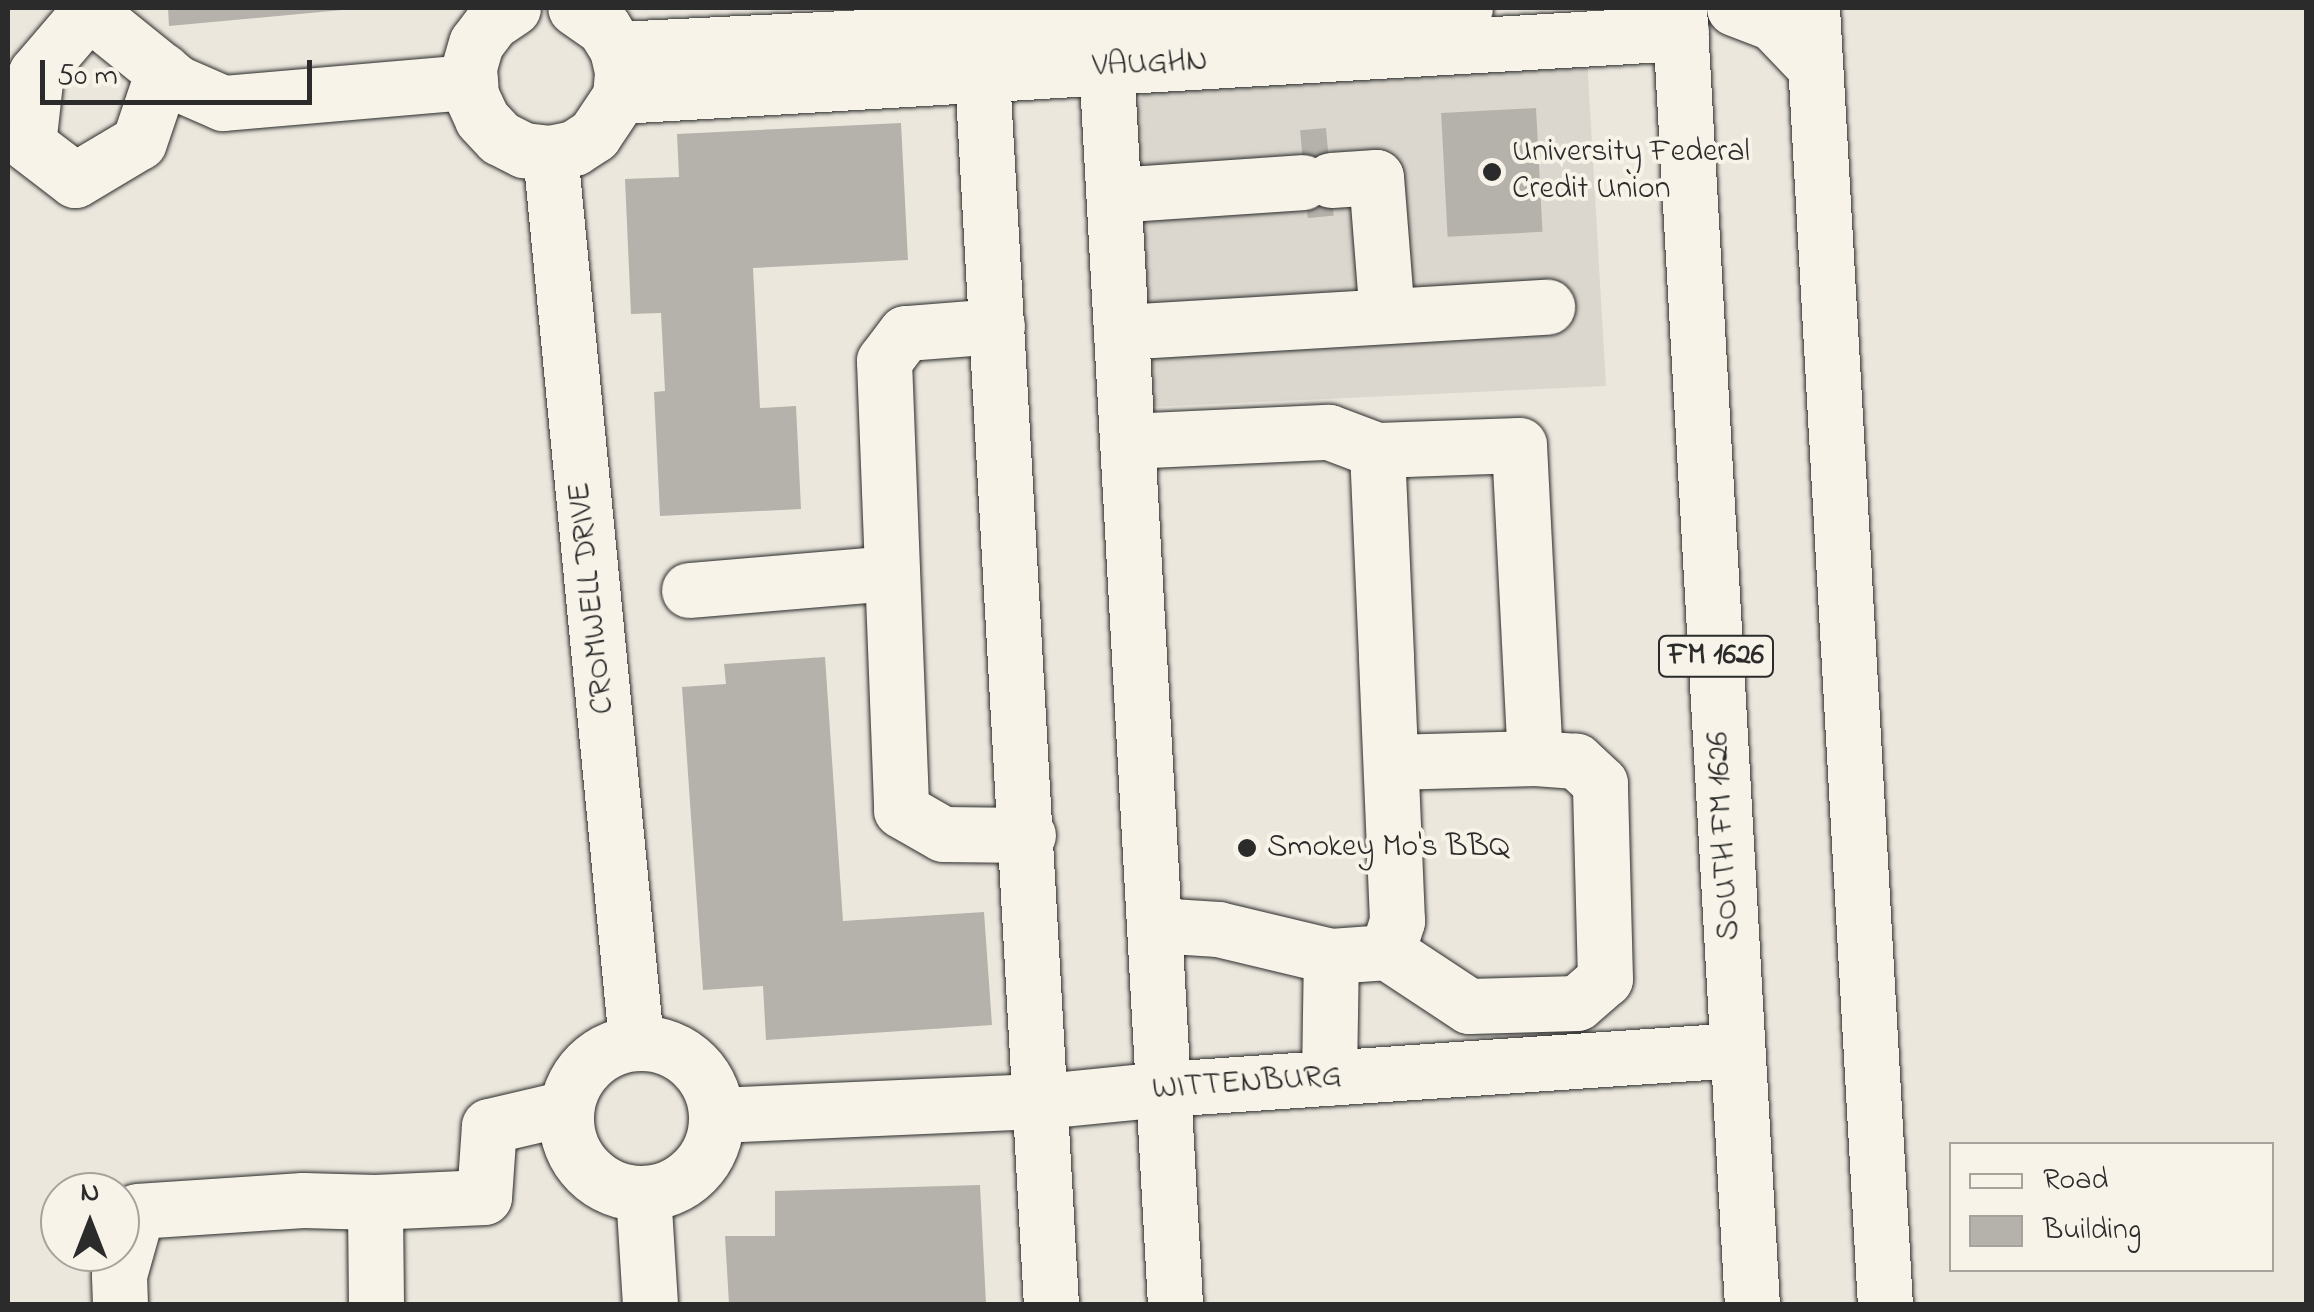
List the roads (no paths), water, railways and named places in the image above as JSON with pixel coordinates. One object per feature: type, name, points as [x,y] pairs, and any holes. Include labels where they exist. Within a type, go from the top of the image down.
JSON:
[{"type":"street","points":[[514,8],[492,22],[476,43],[470,82],[482,119],[500,138],[524,150],[550,153],[574,148],[594,136],[618,72],[604,28],[575,8]]},
{"type":"street","name":"VAUGHN","points":[[618,72],[1466,8]]},
{"type":"street","points":[[1734,8],[1773,22],[1816,67]]},
{"type":"street","points":[[1812,8],[1885,1304]]},
{"type":"street","points":[[163,72],[139,142],[74,180],[28,144],[36,73],[87,9],[163,72],[223,104],[470,82]]},
{"type":"street","name":"VAUGHN","points":[[618,72],[982,75],[1105,34],[1680,20]]},
{"type":"street","name":"SOUTH FM 1626","points":[[1680,20],[1752,1304]]},
{"type":"street","points":[[1105,34],[1175,1304]]},
{"type":"street","points":[[982,75],[1052,1304]]},
{"type":"street","name":"CROMWELL DRIVE","points":[[550,153],[636,1042]]},
{"type":"street","points":[[1114,195],[1376,176],[1387,316]]},
{"type":"street","points":[[1121,332],[1546,307]]},
{"type":"street","points":[[997,326],[905,334],[884,361],[901,810],[944,834],[1028,834]]},
{"type":"street","points":[[1127,441],[1329,432],[1378,450],[1519,444],[1535,758]]},
{"type":"street","points":[[1378,450],[1397,922],[1387,952]]},
{"type":"street","points":[[689,590],[892,573]]},
{"type":"street","points":[[1155,925],[1218,929],[1331,956],[1387,952],[1469,1006],[1577,1003],[1605,979],[1600,782],[1576,761],[1535,758],[1390,762]]},
{"type":"street","points":[[1329,1078],[1331,956]]},
{"type":"street","points":[[636,1042],[660,1044],[682,1054],[700,1070],[712,1091],[737,1113],[714,1138],[704,1160],[688,1178],[667,1189],[643,1193],[617,1190],[586,1167],[567,1134],[566,1108],[574,1083],[590,1063],[611,1049],[636,1042]]},
{"type":"street","name":"WITTENBURG","points":[[737,1113],[1042,1090],[1164,1089],[1736,1050]]},
{"type":"street","points":[[120,1304],[119,1275],[136,1211],[302,1200],[374,1202],[484,1197],[488,1126],[566,1108]]},
{"type":"street","points":[[643,1193],[650,1304]]},
{"type":"street","points":[[374,1202],[376,1304]]},
{"type":"place","name":"University Federal Credit Union","points":[[1492,172]]},
{"type":"place","name":"Smokey Mo's BBQ","points":[[1247,848]]}]
